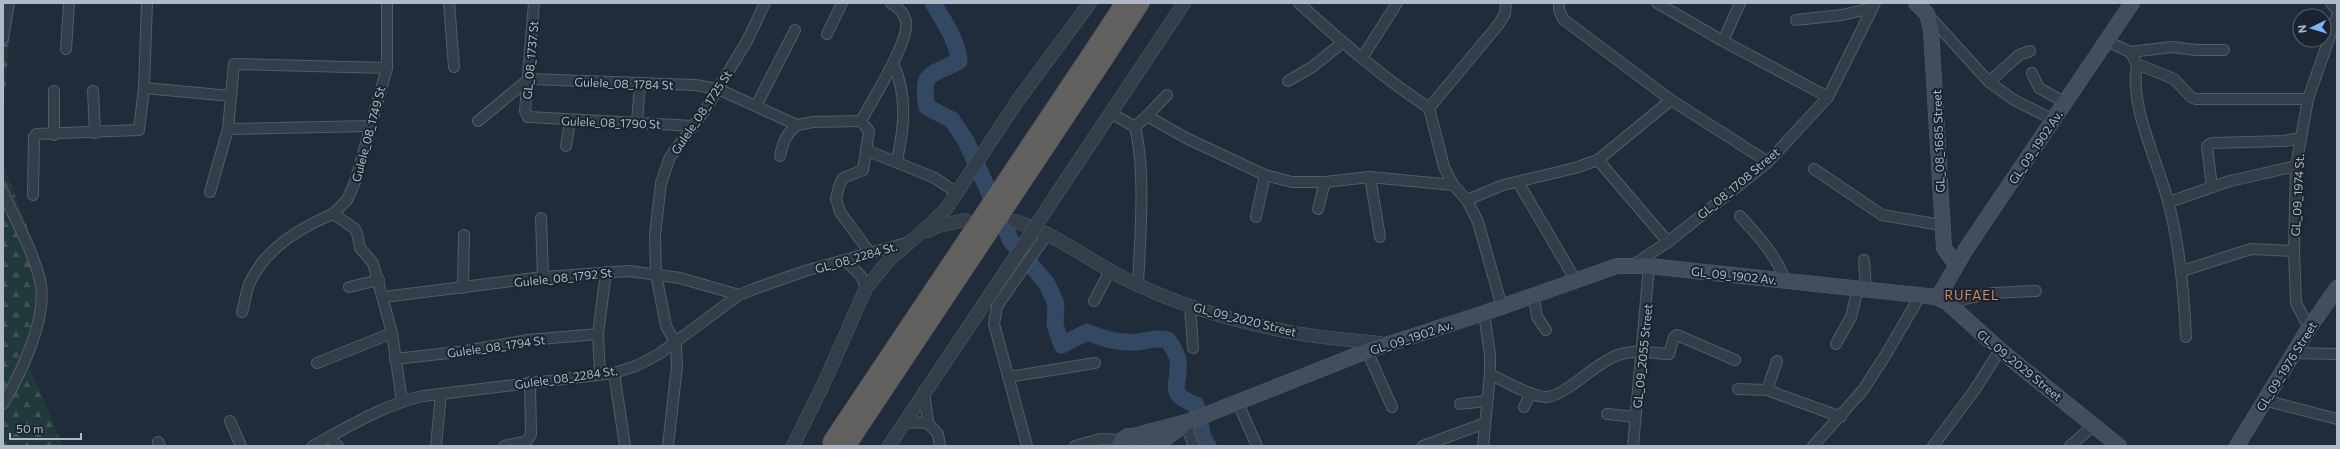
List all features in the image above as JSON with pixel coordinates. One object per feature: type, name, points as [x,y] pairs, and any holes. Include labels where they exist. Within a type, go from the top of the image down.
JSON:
[{"type":"highway","points":[[847,446],[1101,52],[1124,3]]},
{"type":"highway","points":[[830,444],[1101,52],[1141,3]]},
{"type":"main road","points":[[1916,3],[1927,14]]},
{"type":"main road","name":"GL_09_1902 Av.","points":[[1197,418],[1237,400],[1367,351],[1502,307],[1617,266],[1649,266],[1862,288],[1942,300],[1940,294],[1956,265],[2132,3]]},
{"type":"main road","name":"GL_08_1685 Street","points":[[1927,14],[1934,53],[1944,248],[1956,265]]},
{"type":"main road","name":"GL_09_1976 Street","points":[[2237,446],[2293,353],[2337,288]]},
{"type":"main road","name":"GL_09_2029 Street","points":[[1942,300],[2000,350],[2119,446]]},
{"type":"main road","points":[[1129,442],[1197,418]]},
{"type":"main road","points":[[1155,446],[1197,418]]},
{"type":"street","points":[[3,39],[9,3]]},
{"type":"street","points":[[66,49],[69,3]]},
{"type":"street","points":[[33,194],[34,137],[36,134],[54,135],[139,130],[144,88],[147,3]]},
{"type":"street","name":"Gulele_08_1749 St","points":[[333,214],[347,200],[352,191],[359,171],[369,126],[387,68],[387,3]]},
{"type":"street","points":[[449,3],[454,67]]},
{"type":"street","name":"GL_08_1737 St","points":[[528,117],[525,111],[529,79],[534,3]]},
{"type":"street","name":"Gulele_08_1725 St","points":[[676,344],[666,326],[656,274],[655,235],[661,183],[670,157],[694,126],[718,89],[747,41],[765,3]]},
{"type":"street","points":[[826,34],[842,3]]},
{"type":"street","points":[[861,121],[893,64],[906,30],[904,14],[891,3]]},
{"type":"street","points":[[793,446],[825,381],[866,288],[890,258],[932,224],[946,209],[1018,100],[1090,3]]},
{"type":"street","points":[[888,446],[1184,3]]},
{"type":"street","points":[[1299,3],[1342,43],[1398,88],[1429,108],[1444,167],[1453,185],[1467,200],[1487,248],[1502,307]]},
{"type":"street","points":[[1362,58],[1398,3]]},
{"type":"street","points":[[1429,108],[1498,25],[1504,14],[1506,3]]},
{"type":"street","points":[[1559,3],[1559,10],[1563,19],[1671,100],[1768,162]]},
{"type":"street","points":[[1657,3],[1723,41],[1828,97]]},
{"type":"street","points":[[1723,41],[1740,3]]},
{"type":"street","points":[[2332,3],[2337,10]]},
{"type":"street","points":[[1796,20],[1828,18],[1873,6]]},
{"type":"street","name":"GL_08_1708 Street","points":[[1633,265],[1668,242],[1768,162],[1828,97],[1873,6]]},
{"type":"street","points":[[1927,14],[1989,82],[2014,100],[2054,120]]},
{"type":"street","name":"GL_09_1974 St.","points":[[2309,328],[2296,302],[2294,251],[2296,166],[2308,99],[2337,16]]},
{"type":"street","points":[[756,106],[795,30]]},
{"type":"street","points":[[2107,41],[2130,52],[2172,47],[2196,50],[2224,50]]},
{"type":"street","points":[[1288,81],[1312,67],[1342,43]]},
{"type":"street","points":[[1989,82],[2019,55],[2030,51]]},
{"type":"street","points":[[2130,52],[2137,64],[2174,79],[2191,97],[2196,99],[2308,99]]},
{"type":"street","points":[[210,192],[228,129],[234,64],[387,68]]},
{"type":"street","points":[[893,64],[898,75],[904,100],[904,121],[897,161]]},
{"type":"street","points":[[2137,64],[2134,80],[2135,98],[2169,202],[2182,271],[2186,337]]},
{"type":"street","points":[[2032,73],[2039,88],[2066,102]]},
{"type":"street","points":[[478,121],[529,79]]},
{"type":"street","name":"Gulele_08_1784 St","points":[[529,79],[695,85],[718,89],[797,125]]},
{"type":"street","points":[[636,122],[640,84]]},
{"type":"street","points":[[144,88],[231,96]]},
{"type":"street","points":[[54,91],[54,135]]},
{"type":"street","points":[[93,91],[95,133]]},
{"type":"street","points":[[1135,127],[1167,95]]},
{"type":"street","points":[[1467,200],[1484,191],[1576,168],[1598,160],[1671,100]]},
{"type":"street","points":[[1111,112],[1135,127],[1139,154],[1140,228],[1138,286]]},
{"type":"street","points":[[1147,116],[1188,139],[1265,175],[1292,182],[1325,182],[1370,177],[1453,185]]},
{"type":"street","name":"Gulele_08_1790 St","points":[[528,117],[570,121],[636,122],[694,126]]},
{"type":"street","points":[[566,146],[570,121]]},
{"type":"street","points":[[780,156],[783,141],[789,132],[797,125],[813,122],[861,121]]},
{"type":"street","points":[[861,121],[869,131],[863,170],[843,178],[839,186],[836,199],[840,212],[870,253]]},
{"type":"street","points":[[228,129],[369,126]]},
{"type":"street","points":[[2212,186],[2206,154],[2207,146],[2212,143],[2284,141],[2301,138]]},
{"type":"street","points":[[866,150],[897,161],[935,178],[957,193]]},
{"type":"street","points":[[1598,160],[1668,242]]},
{"type":"street","points":[[2169,202],[2212,186],[2296,166]]},
{"type":"street","points":[[1814,169],[1882,215],[1942,225]]},
{"type":"street","points":[[1256,217],[1265,175]]},
{"type":"street","points":[[1370,177],[1380,237]]},
{"type":"street","points":[[1318,209],[1325,182]]},
{"type":"street","points":[[1518,182],[1576,281]]},
{"type":"street","points":[[3,192],[34,261],[40,281],[42,299],[38,322],[29,348],[3,404]]},
{"type":"street","points":[[907,243],[938,226],[959,221],[946,216],[946,209]]},
{"type":"street","points":[[242,312],[250,283],[275,247],[319,219],[333,214],[357,233],[360,248],[371,260],[379,280],[392,333],[402,401]]},
{"type":"street","points":[[1740,216],[1771,253],[1781,268],[1785,280]]},
{"type":"street","points":[[541,218],[543,277]]},
{"type":"street","name":"GL_09_2020 Street","points":[[1014,220],[1048,234],[1138,286],[1190,306],[1286,332],[1388,344]]},
{"type":"street","points":[[1027,446],[994,324],[995,311],[1048,234]]},
{"type":"street","points":[[463,288],[464,235]]},
{"type":"street","name":"GL_08_2284 St.","points":[[805,271],[849,263],[870,253],[907,243]]},
{"type":"street","points":[[2182,271],[2251,249],[2294,251]]},
{"type":"street","points":[[1836,344],[1850,317],[1862,288],[1864,260]]},
{"type":"street","points":[[849,263],[861,276],[866,288]]},
{"type":"street","name":"GL_09_2055 Street","points":[[1633,446],[1649,266]]},
{"type":"street","name":"Gulele_08_1792 St","points":[[384,297],[543,277],[629,271],[680,278],[739,295]]},
{"type":"street","name":"Gulele_08_2284 St.","points":[[312,446],[402,401],[530,382],[614,373],[636,366],[676,344],[739,295],[805,271]]},
{"type":"street","points":[[1094,301],[1110,271]]},
{"type":"street","points":[[600,374],[598,334],[606,272]]},
{"type":"street","points":[[349,288],[379,280]]},
{"type":"street","points":[[1942,300],[1992,293],[2036,291]]},
{"type":"street","points":[[1534,296],[1538,317],[1546,330]]},
{"type":"street","points":[[1813,446],[1841,417],[1863,390],[1920,296]]},
{"type":"street","points":[[1190,306],[1193,348]]},
{"type":"street","points":[[1483,446],[1486,402],[1490,374],[1490,355],[1484,313]]},
{"type":"street","points":[[317,363],[392,333]]},
{"type":"street","name":"Gulele_08_1794 St","points":[[395,359],[466,351],[528,340],[598,334]]},
{"type":"street","points":[[1490,374],[1531,393],[1548,397],[1603,362],[1618,355],[1642,350],[1669,354],[1674,337],[1677,335],[1735,360]]},
{"type":"street","points":[[668,446],[677,366],[676,344]]},
{"type":"street","points":[[1933,446],[1974,391],[2000,350]]},
{"type":"street","points":[[1367,351],[1392,407]]},
{"type":"street","points":[[2293,353],[2337,354]]},
{"type":"street","points":[[1767,390],[1777,361]]},
{"type":"street","points":[[1008,377],[1095,363]]},
{"type":"street","points":[[614,373],[625,446]]},
{"type":"street","points":[[504,446],[527,441],[531,434],[530,382]]},
{"type":"street","points":[[1738,389],[1767,390],[1841,417]]},
{"type":"street","points":[[924,391],[928,423]]},
{"type":"street","points":[[1524,407],[1531,393]]},
{"type":"street","points":[[436,446],[441,394]]},
{"type":"street","points":[[1237,400],[1257,446]]},
{"type":"street","points":[[2264,400],[2337,420]]},
{"type":"street","points":[[1460,404],[1486,402]]},
{"type":"street","points":[[1607,414],[1635,417]]},
{"type":"street","points":[[1194,446],[1188,431],[1197,418]]},
{"type":"street","points":[[230,421],[241,446]]},
{"type":"street","points":[[904,422],[928,423],[935,428],[940,446]]},
{"type":"street","points":[[1423,446],[1485,423]]},
{"type":"street","points":[[2070,446],[2094,425]]},
{"type":"street","points":[[329,437],[338,446]]},
{"type":"street","points":[[1075,446],[1100,439],[1129,442]]},
{"type":"green space","points":[[3,3],[12,3],[3,118]]},
{"type":"green space","points":[[3,164],[47,278],[24,354],[63,446],[3,446]]},
{"type":"waterway","points":[[933,3],[953,38],[959,61],[935,72],[927,80],[925,86],[927,107],[952,120],[966,141],[1011,241],[1047,284],[1056,304],[1055,325],[1062,345],[1087,332],[1105,339],[1124,342],[1137,342],[1155,339],[1168,340],[1178,360],[1177,392],[1186,401],[1196,405],[1203,438],[1208,446]]},
{"type":"district","name":"RUFAEL","points":[[1972,295]]}]
